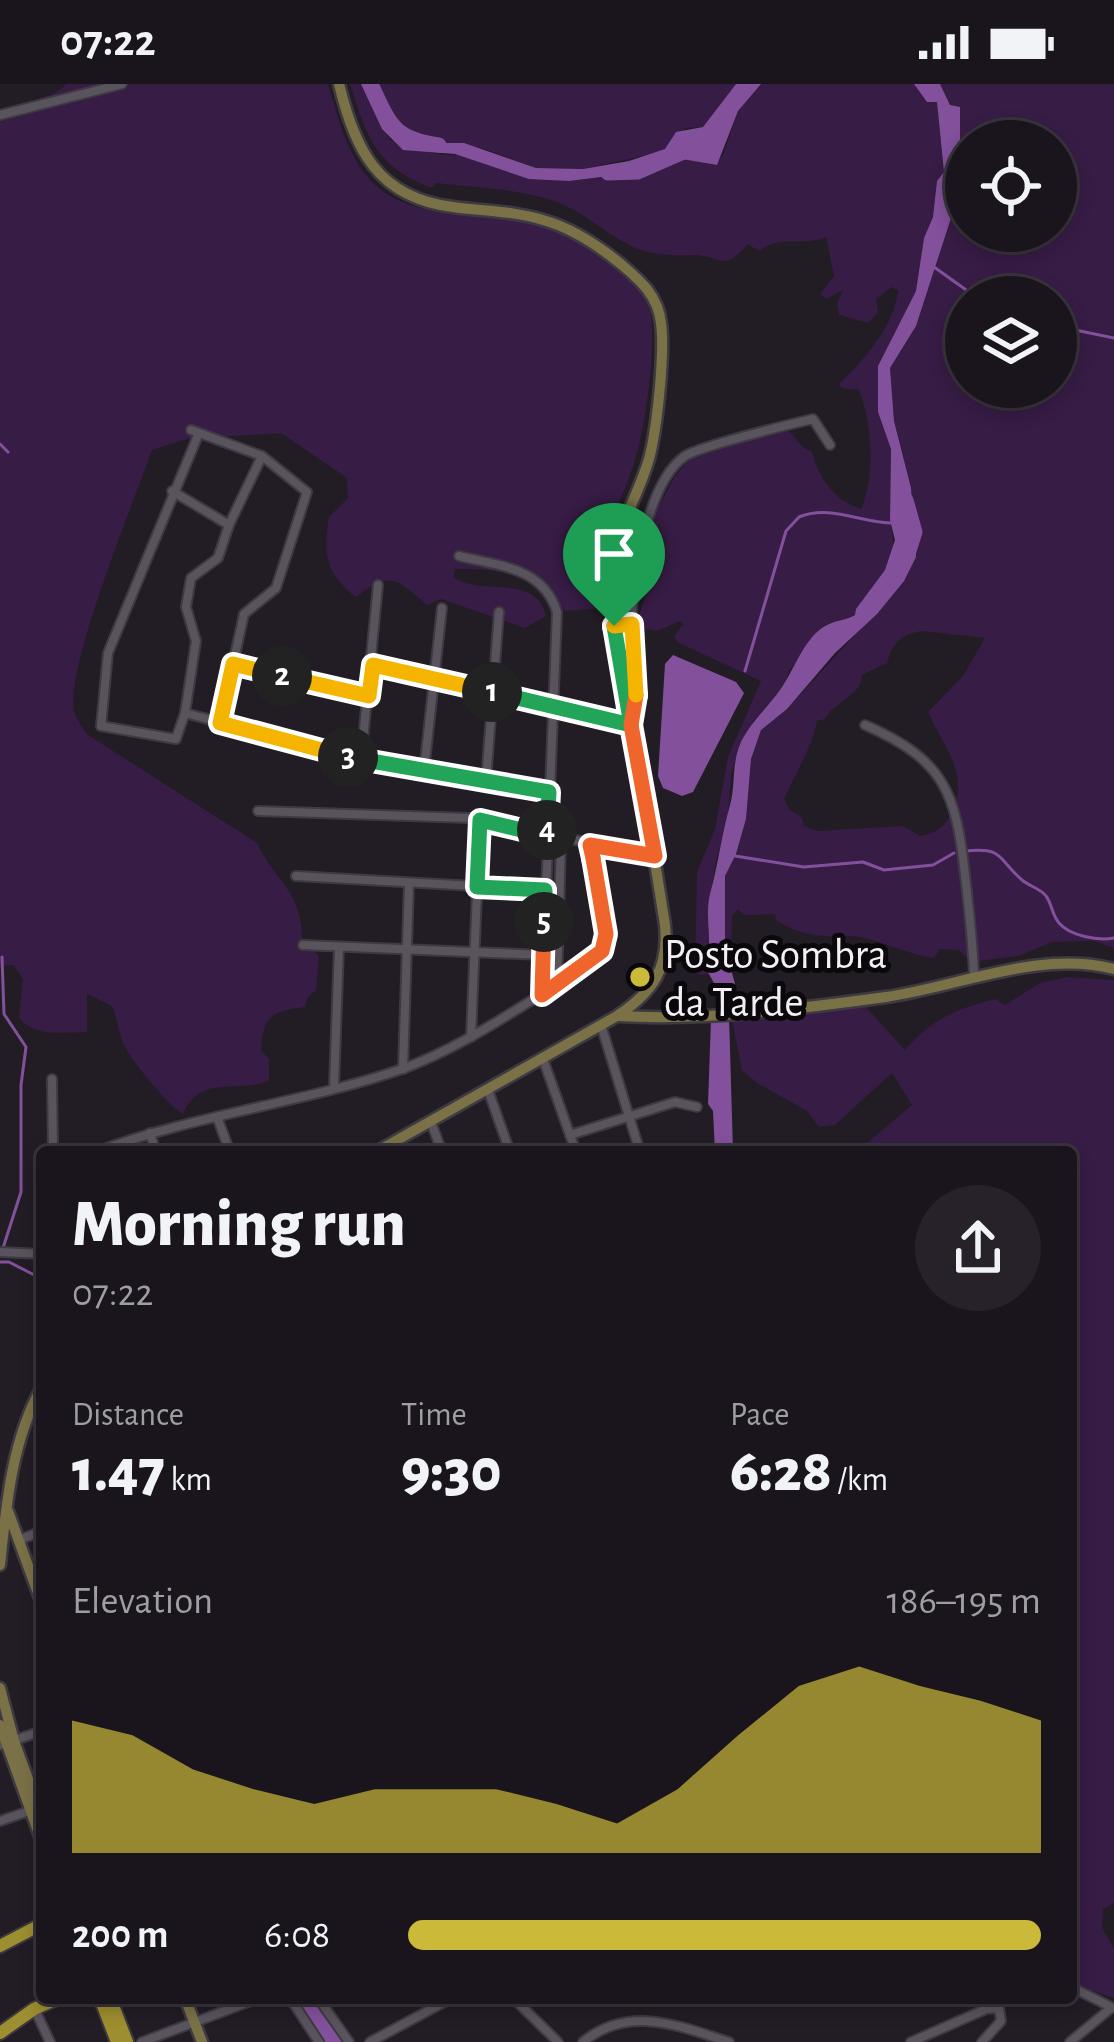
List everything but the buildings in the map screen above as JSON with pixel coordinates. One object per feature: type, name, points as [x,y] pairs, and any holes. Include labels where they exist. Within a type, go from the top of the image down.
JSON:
[{"type":"main road","points":[[339,84],[354,139],[370,165],[398,189],[428,202],[530,217],[572,231],[644,283],[658,306],[662,338],[648,461],[611,558],[614,626],[667,947],[663,967],[644,998],[617,1016],[386,1146]]},
{"type":"main road","points":[[617,1016],[713,1017],[888,997],[1032,966],[1095,964],[1114,969]]},
{"type":"main road","points":[[0,1565],[17,1455],[36,1400]]},
{"type":"main road","points":[[6,1507],[36,1585]]},
{"type":"main road","points":[[0,1688],[6,1743]]},
{"type":"main road","points":[[0,1725],[36,1806]]},
{"type":"main road","points":[[0,1946],[36,1927]]},
{"type":"main road","points":[[0,2033],[44,2004]]},
{"type":"main road","points":[[102,2004],[117,2042]]},
{"type":"main road","points":[[112,2004],[127,2042]]},
{"type":"main road","points":[[187,2004],[202,2042]]},
{"type":"street","points":[[0,115],[122,84]]},
{"type":"street","points":[[373,665],[631,725],[636,699],[635,571],[644,529],[683,457],[813,419],[830,445]]},
{"type":"street","points":[[220,723],[244,614],[276,589],[307,492],[262,456],[195,431],[108,653],[101,726],[176,739],[185,713],[196,641],[186,607],[190,578],[218,558],[262,456]]},
{"type":"street","points":[[172,490],[229,525]]},
{"type":"street","points":[[459,556],[529,574],[549,592],[557,612],[542,995]]},
{"type":"street","points":[[361,760],[378,585]]},
{"type":"street","points":[[424,771],[442,608]]},
{"type":"street","points":[[486,781],[499,612]]},
{"type":"street","points":[[614,626],[632,624]]},
{"type":"street","points":[[233,664],[369,696]]},
{"type":"street","points":[[185,713],[361,760],[549,792]]},
{"type":"street","points":[[865,725],[915,752],[932,769],[953,804],[961,831],[974,979]]},
{"type":"street","points":[[258,811],[480,820],[655,856]]},
{"type":"street","points":[[471,1037],[480,820]]},
{"type":"street","points":[[557,985],[561,840]]},
{"type":"street","points":[[113,1146],[403,1069],[471,1037],[542,995],[598,957],[605,944],[590,845]]},
{"type":"street","points":[[296,876],[545,890]]},
{"type":"street","points":[[403,1069],[410,883]]},
{"type":"street","points":[[304,945],[543,955]]},
{"type":"street","points":[[334,1087],[339,947]]},
{"type":"street","points":[[601,1025],[638,1146]]},
{"type":"street","points":[[543,1059],[574,1146]]},
{"type":"street","points":[[52,1079],[53,1146]]},
{"type":"street","points":[[488,1088],[508,1146]]},
{"type":"street","points":[[570,1135],[680,1101],[697,1106]]},
{"type":"street","points":[[217,1117],[228,1146]]},
{"type":"street","points":[[430,1120],[440,1146]]},
{"type":"street","points":[[150,1133],[155,1146]]},
{"type":"street","points":[[0,1252],[36,1254]]},
{"type":"street","points":[[0,1454],[17,1455]]},
{"type":"street","points":[[19,1540],[36,1533]]},
{"type":"street","points":[[6,1743],[36,1733]]},
{"type":"street","points":[[0,1822],[36,1811]]},
{"type":"street","points":[[1070,2042],[1113,2008],[1077,1991]]},
{"type":"street","points":[[142,2042],[243,2004]]},
{"type":"street","points":[[294,2004],[319,2042]]},
{"type":"street","points":[[322,2004],[350,2042]]},
{"type":"street","points":[[370,2042],[441,2004]]},
{"type":"street","points":[[519,2004],[558,2042]]},
{"type":"street","points":[[986,2009],[987,2004]]},
{"type":"street","points":[[34,2008],[50,2042]]},
{"type":"street","points":[[911,2042],[986,2009],[999,2008],[1002,2015],[982,2042]]},
{"type":"street","points":[[583,2042],[607,2027],[648,2020],[729,2042]]},
{"type":"shaded area","points":[[66,84],[328,84],[357,161],[389,196],[428,209],[512,217],[565,232],[630,279],[651,312],[646,408],[634,463],[603,548],[603,608],[565,611],[529,581],[471,569],[455,569],[454,578],[531,594],[546,616],[525,628],[441,599],[427,605],[393,581],[378,583],[356,597],[332,571],[326,542],[329,517],[348,498],[347,478],[281,433],[187,439],[152,450],[90,622],[74,689],[75,714],[88,735],[257,843],[292,897],[302,938],[319,956],[316,990],[305,1007],[271,1017],[264,1030],[261,1051],[269,1059],[269,1080],[200,1093],[183,1114],[129,1053],[112,1006],[87,994],[87,1032],[33,1029],[19,1018],[23,979],[13,965],[0,966],[0,111],[52,94]]},
{"type":"shaded area","points":[[350,84],[361,84],[390,140],[442,155],[463,155],[529,178],[569,181],[625,174],[670,157],[712,165],[723,155],[738,111],[761,84],[914,84],[927,101],[937,101],[944,172],[924,238],[916,291],[878,366],[878,412],[891,448],[894,546],[885,570],[855,615],[825,625],[739,746],[731,776],[726,836],[716,860],[708,912],[708,975],[695,970],[697,872],[715,829],[728,757],[761,681],[677,642],[674,636],[683,624],[680,621],[657,631],[642,628],[638,618],[645,599],[637,577],[656,512],[688,460],[786,428],[812,452],[829,488],[861,509],[870,465],[867,418],[859,390],[839,384],[884,330],[898,290],[892,287],[876,299],[878,312],[868,323],[839,315],[837,303],[843,290],[826,299],[820,294],[834,276],[826,237],[776,243],[759,251],[748,244],[727,261],[657,254],[626,244],[548,199],[436,183],[432,188],[398,170],[376,148]]},
{"type":"shaded area","points":[[361,84],[370,84],[398,139],[407,143],[464,143],[536,168],[583,169],[665,149],[676,132],[703,127],[736,84],[761,84],[738,111],[717,165],[670,157],[625,174],[569,181],[529,179],[455,154],[403,150],[382,129]]},
{"type":"shaded area","points":[[370,84],[736,84],[703,127],[685,128],[665,149],[583,169],[536,168],[485,149],[432,140],[406,143],[393,132]]},
{"type":"shaded area","points":[[914,84],[940,84],[950,105],[960,107],[960,120],[945,120],[945,237],[916,326],[890,368],[894,421],[911,488],[916,557],[904,581],[877,614],[761,730],[751,759],[746,819],[725,876],[725,947],[735,984],[733,1010],[729,1010],[705,967],[708,903],[738,750],[813,636],[855,615],[885,570],[895,540],[890,520],[891,449],[878,412],[878,366],[916,291],[937,181],[944,172],[937,102],[927,102]]},
{"type":"shaded area","points":[[940,84],[1114,84],[1114,948],[1094,941],[1052,942],[1018,956],[971,962],[959,950],[940,949],[934,958],[858,937],[803,932],[776,920],[775,914],[744,915],[738,909],[732,916],[731,963],[725,947],[725,876],[746,819],[751,759],[761,730],[787,709],[855,635],[915,558],[911,488],[894,421],[890,368],[916,326],[945,237],[945,252],[1077,252],[1077,120],[960,120],[960,108],[950,105]],"holes":[[[923,631],[985,638],[963,676],[928,712],[957,774],[951,814],[938,830],[920,836],[903,826],[817,831],[804,826],[784,799],[817,721],[853,693],[862,675],[887,663],[899,640]]]},
{"type":"shaded area","points":[[673,655],[736,682],[744,693],[693,792],[682,796],[663,788],[658,776],[665,664]]},
{"type":"shaded area","points":[[1068,977],[1114,980],[1114,1903],[1103,1909],[1102,1928],[1114,1948],[1114,1998],[1077,1986],[1077,1146],[863,1146],[912,1105],[892,1073],[835,1125],[819,1127],[807,1111],[742,1070],[731,1015],[864,1005],[905,1050],[936,1022],[957,1011],[996,999],[1005,1005],[1040,983]]},
{"type":"shaded area","points":[[729,1015],[733,1146],[715,1146],[713,1111],[708,1104],[711,1019]]},
{"type":"waterway","points":[[371,84],[402,134],[439,145]]},
{"type":"waterway","points":[[608,173],[638,172],[693,148]]},
{"type":"waterway","points":[[934,267],[947,276]]},
{"type":"waterway","points":[[1077,330],[1114,338]]},
{"type":"waterway","points":[[0,444],[8,452]]},
{"type":"waterway","points":[[906,500],[915,532],[907,557]]},
{"type":"waterway","points":[[745,671],[786,531],[799,517],[822,512],[893,523]]},
{"type":"waterway","points":[[966,851],[999,856],[1044,894],[1064,928],[1092,938],[1114,938]]},
{"type":"waterway","points":[[735,856],[804,867],[863,862],[884,870],[933,865],[954,853]]},
{"type":"waterway","points":[[2,957],[4,1014],[26,1047],[21,1085],[21,1192],[3,1248]]},
{"type":"waterway","points":[[0,1262],[36,1276]]},
{"type":"waterway","points":[[308,2004],[334,2042]]},
{"type":"place","name":"Posto Sombra da Tarde","points":[[640,977]]},
{"type":"route","points":[[614,626],[631,725],[373,665],[369,696],[233,664],[220,723],[361,760],[549,792],[547,836],[480,820],[477,887],[545,890],[542,995],[598,957],[605,944],[590,845],[655,856],[631,725],[636,699],[632,624],[614,626]]}]
